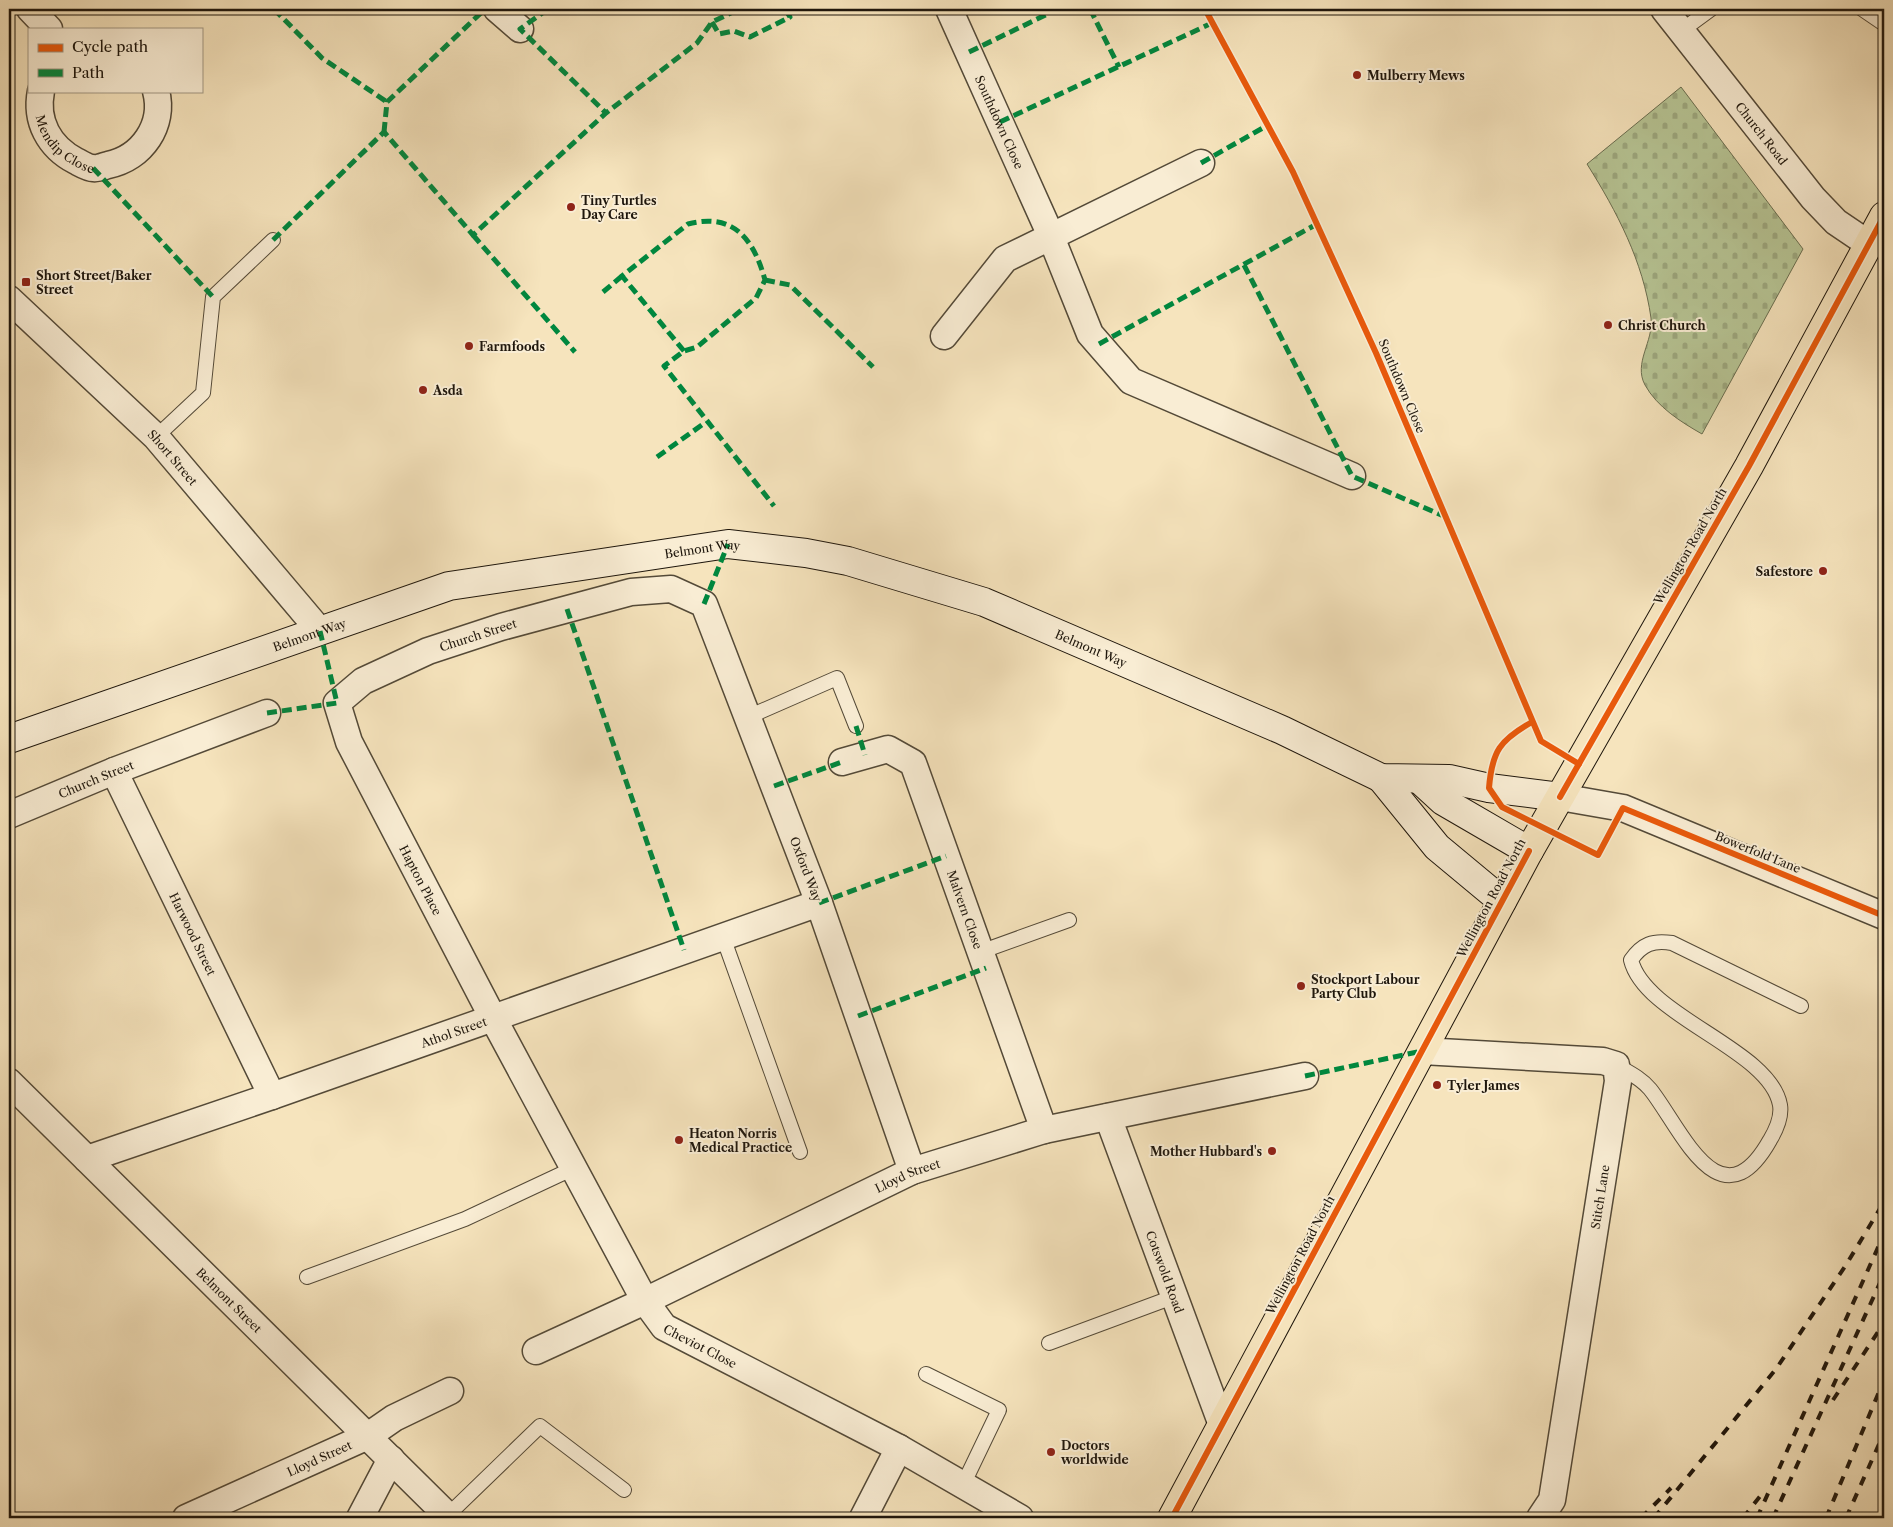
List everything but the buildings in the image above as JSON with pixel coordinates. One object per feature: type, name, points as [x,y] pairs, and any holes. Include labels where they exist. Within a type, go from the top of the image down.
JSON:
[{"type":"highway","name":"Wellington Road North","points":[[1172,1518],[1529,851],[1749,466],[1884,216]]},
{"type":"street","points":[[30,9],[48,28]]},
{"type":"street","points":[[497,9],[520,29]]},
{"type":"street","name":"Southdown Close","points":[[949,9],[1051,235],[1090,334],[1131,381],[1352,476]]},
{"type":"street","name":"Church Road","points":[[1664,9],[1813,198],[1836,222],[1870,245]]},
{"type":"street","name":"Mendip Close","points":[[41,92],[39,111],[44,131],[51,142],[66,156],[93,168],[118,163],[136,153],[154,132],[159,102],[156,92]]},
{"type":"street","points":[[944,336],[1005,259],[1201,163]]},
{"type":"street","name":"Short Street","points":[[9,299],[156,437],[320,631]]},
{"type":"street","name":"Belmont Way","points":[[9,738],[449,586],[543,570],[728,544],[806,553],[848,562],[984,602],[1282,730],[1381,778]]},
{"type":"street","name":"Oxford Way","points":[[671,589],[704,604],[819,903],[912,1171]]},
{"type":"street","name":"Church Street","points":[[349,742],[337,703],[363,681],[428,651],[501,627],[631,592],[671,589]]},
{"type":"street","name":"Church Street","points":[[9,815],[114,771],[267,713]]},
{"type":"street","name":"Hapton Place","points":[[349,742],[493,1018]]},
{"type":"street","name":"Malvern Close","points":[[842,762],[888,749],[913,763],[1044,1130]]},
{"type":"street","name":"Harwood Street","points":[[114,771],[272,1096]]},
{"type":"street","points":[[1381,778],[1449,779],[1489,788],[1560,797]]},
{"type":"street","points":[[1381,778],[1437,847],[1502,901]]},
{"type":"street","points":[[1419,779],[1443,801],[1529,851]]},
{"type":"street","name":"Bowerfold Lane","points":[[1560,797],[1623,808],[1884,916]]},
{"type":"street","name":"Athol Street","points":[[87,1159],[272,1096],[819,903]]},
{"type":"street","name":"Cheviot Close","points":[[493,1018],[645,1301],[664,1327],[899,1448],[1020,1518]]},
{"type":"street","points":[[1422,1052],[1604,1061],[1616,1065]]},
{"type":"street","name":"Stitch Lane","points":[[1540,1518],[1552,1500],[1618,1081],[1616,1065]]},
{"type":"street","name":"Lloyd Street","points":[[536,1351],[645,1301],[912,1171],[1044,1130],[1306,1076]]},
{"type":"street","name":"Belmont Street","points":[[9,1082],[449,1517]]},
{"type":"street","name":"Cotswold Road","points":[[1108,1117],[1222,1426]]},
{"type":"street","name":"Lloyd Street","points":[[186,1518],[368,1436],[394,1418],[450,1391]]},
{"type":"street","points":[[864,1518],[899,1448]]},
{"type":"street","points":[[360,1518],[391,1459]]},
{"type":"lane","points":[[1681,31],[1711,9]]},
{"type":"lane","points":[[1862,9],[1884,24]]},
{"type":"lane","points":[[156,437],[203,393],[213,297],[273,240]]},
{"type":"lane","points":[[748,718],[837,678],[856,726]]},
{"type":"lane","points":[[980,952],[1069,920]]},
{"type":"lane","points":[[723,937],[800,1152]]},
{"type":"lane","points":[[1616,1065],[1637,1077],[1648,1087],[1683,1141],[1706,1166],[1726,1175],[1740,1173],[1751,1167],[1762,1156],[1777,1128],[1780,1105],[1773,1088],[1754,1066],[1678,1013],[1646,987],[1634,972],[1632,960],[1638,950],[1648,943],[1659,941],[1672,943],[1801,1006]]},
{"type":"lane","points":[[308,1277],[464,1218],[574,1168]]},
{"type":"lane","points":[[1049,1344],[1173,1297]]},
{"type":"lane","points":[[926,1374],[999,1410],[963,1485]]},
{"type":"lane","points":[[449,1517],[540,1426],[624,1490]]},
{"type":"green space","points":[[1681,87],[1803,249],[1702,434],[1663,407],[1645,385],[1641,368],[1650,335],[1651,318],[1642,277],[1627,238],[1609,200],[1587,164]]},
{"type":"railway","points":[[1654,1518],[1776,1369],[1846,1265],[1884,1202]]},
{"type":"railway","points":[[1757,1518],[1884,1234]]},
{"type":"railway","points":[[1773,1518],[1884,1274]]},
{"type":"railway","points":[[1833,1400],[1884,1323]]},
{"type":"railway","points":[[1826,1518],[1884,1380]]},
{"type":"railway","points":[[1846,1518],[1884,1433]]},
{"type":"railway","points":[[1641,1518],[1671,1488]]},
{"type":"railway","points":[[1743,1518],[1765,1490]]},
{"type":"marked path","points":[[274,9],[322,58],[387,102]]},
{"type":"marked path","points":[[384,132],[387,102],[485,9]]},
{"type":"marked path","points":[[548,9],[520,29],[606,113]]},
{"type":"marked path","points":[[273,240],[384,132],[473,235],[606,113],[697,43],[712,22],[739,9]]},
{"type":"marked path","points":[[712,22],[719,34],[734,31],[750,37],[790,17],[785,9]]},
{"type":"marked path","points":[[969,52],[1058,9]]},
{"type":"marked path","points":[[1090,9],[1119,67]]},
{"type":"marked path","points":[[1000,122],[1212,23]]},
{"type":"marked path","points":[[1201,163],[1268,125]]},
{"type":"marked path","points":[[93,168],[213,297]]},
{"type":"marked path","points":[[684,351],[622,276],[688,224],[704,221],[718,222],[740,232],[755,253],[765,280],[756,298],[697,347],[684,351],[664,366],[774,506]]},
{"type":"marked path","points":[[1099,344],[1317,224]]},
{"type":"marked path","points":[[473,235],[575,352]]},
{"type":"marked path","points":[[1244,265],[1352,476],[1446,517]]},
{"type":"marked path","points":[[603,292],[622,276]]},
{"type":"marked path","points":[[765,280],[790,285],[873,367]]},
{"type":"marked path","points":[[657,457],[706,422]]},
{"type":"marked path","points":[[704,604],[728,544]]},
{"type":"marked path","points":[[567,609],[684,950]]},
{"type":"marked path","points":[[267,713],[337,703],[320,631]]},
{"type":"marked path","points":[[856,726],[865,755]]},
{"type":"marked path","points":[[774,786],[842,762]]},
{"type":"marked path","points":[[819,903],[946,856]]},
{"type":"marked path","points":[[858,1016],[986,968]]},
{"type":"marked path","points":[[1305,1076],[1422,1051]]},
{"type":"cycle path","points":[[1205,9],[1293,172],[1376,353],[1541,741],[1579,764]]},
{"type":"cycle path","points":[[1560,797],[1749,466],[1884,216]]},
{"type":"cycle path","points":[[1532,722],[1505,741],[1495,756],[1489,788],[1502,807],[1598,855],[1623,808],[1884,916]]},
{"type":"cycle path","points":[[1172,1518],[1529,851]]},
{"type":"place","name":"Mulberry Mews","points":[[1357,75]]},
{"type":"place","name":"Tiny Turtles Day Care","points":[[571,207]]},
{"type":"place","name":"Short Street/Baker Street","points":[[26,282]]},
{"type":"place","name":"Christ Church","points":[[1608,325]]},
{"type":"place","name":"Farmfoods","points":[[469,346]]},
{"type":"place","name":"Asda","points":[[423,390]]},
{"type":"place","name":"Safestore","points":[[1823,571]]},
{"type":"place","name":"Stockport Labour Party Club","points":[[1301,986]]},
{"type":"place","name":"Tyler James","points":[[1437,1085]]},
{"type":"place","name":"Heaton Norris Medical Practice","points":[[679,1140]]},
{"type":"place","name":"Mother Hubbard's","points":[[1272,1151]]},
{"type":"place","name":"Doctors worldwide","points":[[1051,1452]]}]
